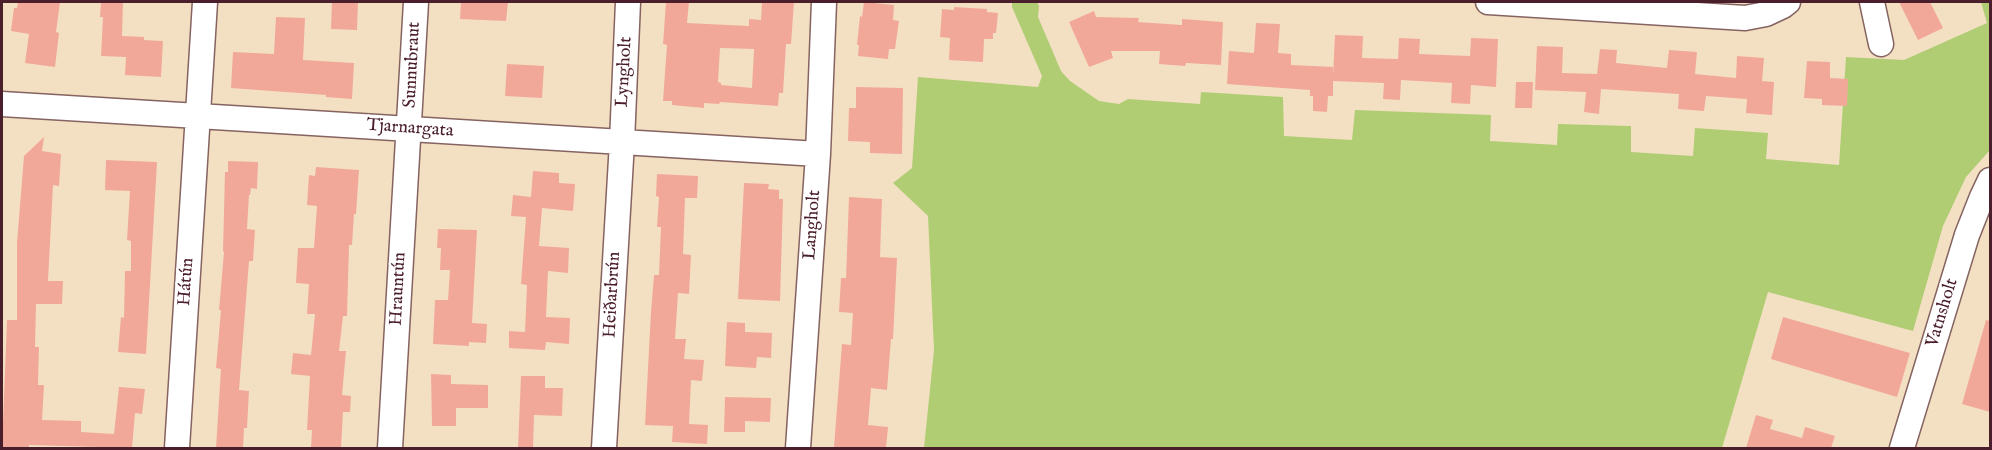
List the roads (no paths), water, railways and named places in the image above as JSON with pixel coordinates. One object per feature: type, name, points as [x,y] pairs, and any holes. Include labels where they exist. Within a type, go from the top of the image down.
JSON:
[{"type":"street","name":"Hátún","points":[[177,448],[205,2]]},
{"type":"street","name":"Sunnubraut","points":[[409,129],[416,2]]},
{"type":"street","name":"Lyngholt","points":[[622,142],[628,2]]},
{"type":"street","name":"Langholt","points":[[798,448],[818,154],[824,2]]},
{"type":"street","points":[[1488,2],[1745,18],[1766,14],[1788,2]]},
{"type":"street","points":[[1872,2],[1881,44]]},
{"type":"street","name":"Tjarnargata","points":[[2,104],[818,154]]},
{"type":"street","name":"Hrauntún","points":[[390,448],[409,129]]},
{"type":"street","name":"Heiðarbrún","points":[[604,448],[622,142]]},
{"type":"street","name":"Vatnsholt","points":[[1902,448],[1967,235],[1990,180]]}]
